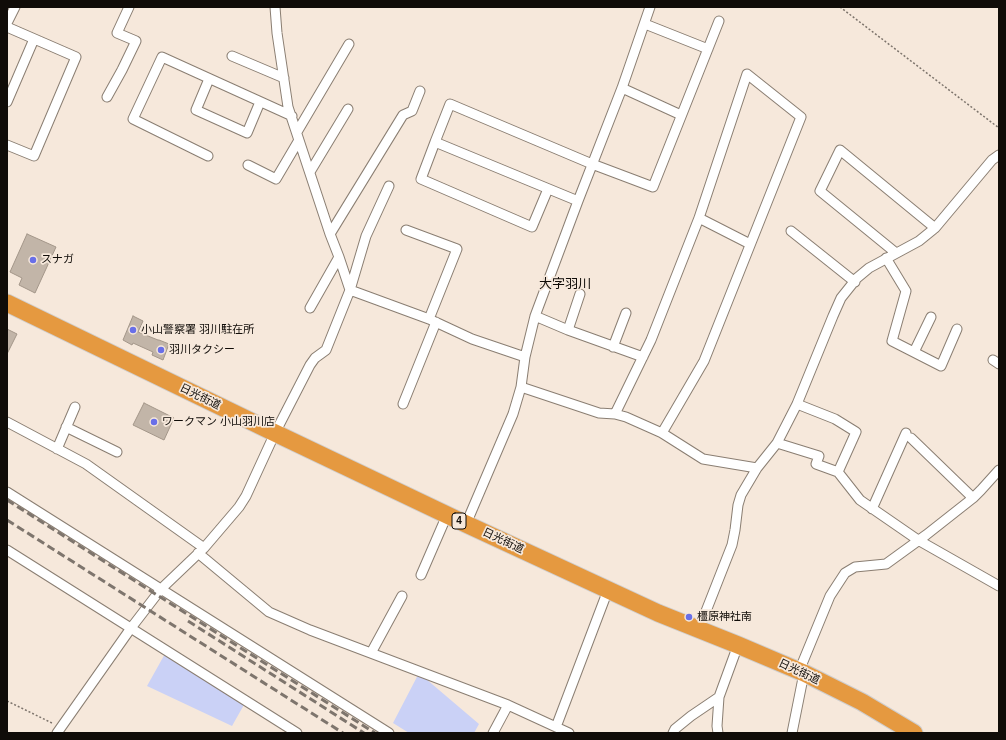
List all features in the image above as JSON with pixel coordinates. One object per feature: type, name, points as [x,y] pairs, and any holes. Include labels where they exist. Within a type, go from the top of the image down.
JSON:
[{"type":"highway","name":"日光街道","points":[[7,303],[275,433],[608,590],[658,613],[804,673],[862,702],[914,733]]},
{"type":"street","points":[[7,23],[15,7]]},
{"type":"street","points":[[107,96],[136,41],[117,33],[129,7]]},
{"type":"street","points":[[275,7],[277,33],[288,107],[350,290]]},
{"type":"street","points":[[466,524],[513,414],[521,387],[524,357],[535,316],[622,88],[650,7]]},
{"type":"street","points":[[548,189],[532,227],[421,178],[450,104],[592,164],[653,187],[719,21]]},
{"type":"street","points":[[644,24],[708,49]]},
{"type":"street","points":[[7,27],[76,57],[34,156],[7,145]]},
{"type":"street","points":[[7,102],[34,39]]},
{"type":"street","points":[[248,165],[276,179],[349,44]]},
{"type":"street","points":[[232,56],[284,78]]},
{"type":"street","points":[[208,156],[133,119],[162,57],[292,116]]},
{"type":"street","points":[[615,414],[651,340],[699,218],[747,74],[801,117],[704,361],[662,433]]},
{"type":"street","points":[[209,78],[196,110],[247,133],[260,102]]},
{"type":"street","points":[[622,88],[682,115]]},
{"type":"street","points":[[330,234],[403,115],[412,111],[420,91]]},
{"type":"street","points":[[310,172],[348,109]]},
{"type":"street","points":[[435,142],[578,201]]},
{"type":"street","points":[[896,253],[820,191],[840,150],[936,228]]},
{"type":"street","points":[[699,629],[732,545],[736,530],[738,505],[741,495],[757,468],[777,443],[797,404],[841,298],[868,268],[919,241],[936,228],[992,160],[999,155]]},
{"type":"street","points":[[59,730],[131,628],[161,590],[201,551],[239,507],[246,496],[275,433],[310,365],[315,358],[326,350],[350,290],[366,236],[388,186]]},
{"type":"street","points":[[699,218],[750,244]]},
{"type":"street","points":[[403,404],[457,249],[406,230]]},
{"type":"street","points":[[791,231],[855,282]]},
{"type":"street","points":[[310,308],[339,257]]},
{"type":"street","points":[[886,258],[906,292],[892,341],[941,366],[957,329]]},
{"type":"street","points":[[350,290],[433,321],[472,339],[524,357]]},
{"type":"street","points":[[568,330],[580,294]]},
{"type":"street","points":[[614,347],[626,314]]},
{"type":"street","points":[[535,316],[568,330],[643,357]]},
{"type":"street","points":[[914,352],[931,316]]},
{"type":"street","points":[[521,387],[599,413],[615,414],[626,417],[662,433],[703,460],[757,468]]},
{"type":"street","points":[[797,404],[835,419],[856,432],[838,472]]},
{"type":"street","points":[[57,449],[75,406]]},
{"type":"street","points":[[7,422],[86,464],[201,551],[269,612],[310,630],[508,705],[569,733]]},
{"type":"street","points":[[66,427],[117,452]]},
{"type":"street","points":[[872,509],[909,435],[973,498]]},
{"type":"street","points":[[777,443],[819,456],[816,464],[838,472],[860,500],[872,509],[918,540],[999,586]]},
{"type":"street","points":[[792,733],[804,673],[802,664],[830,596],[845,573],[854,567],[886,564],[973,498],[999,470]]},
{"type":"street","points":[[7,492],[389,733]]},
{"type":"street","points":[[421,575],[447,515]]},
{"type":"street","points":[[7,550],[297,733]]},
{"type":"street","points":[[556,727],[608,590]]},
{"type":"street","points":[[371,653],[402,596]]},
{"type":"street","points":[[718,733],[719,697],[738,645]]},
{"type":"street","points":[[673,733],[675,729],[691,716],[719,697]]},
{"type":"street","points":[[493,733],[508,705]]},
{"type":"path","points":[[840,7],[999,128]]},
{"type":"path","points":[[7,701],[59,730]]},
{"type":"shaded area","points":[[166,652],[245,703],[232,726],[147,686]]},
{"type":"shaded area","points":[[419,673],[479,724],[474,733],[409,733],[393,723]]},
{"type":"building","name":"スナガ","points":[[27,234],[56,247],[35,293],[19,285],[22,278],[10,272]]},
{"type":"building","points":[[133,316],[143,321],[138,332],[169,344],[163,360],[152,355],[153,352],[133,343],[132,345],[123,340]]},
{"type":"building","points":[[7,329],[17,334],[7,354]]},
{"type":"building","name":"ワークマン 小山羽川店","points":[[144,403],[174,418],[164,440],[133,425]]},
{"type":"railway","points":[[7,500],[375,733]]},
{"type":"railway","points":[[7,520],[343,733]]},
{"type":"railway","points":[[188,621],[364,733]]},
{"type":"place","name":"スナガ","points":[[33,260]]},
{"type":"place","name":"小山警察署 羽川駐在所","points":[[133,330]]},
{"type":"place","name":"羽川タクシー","points":[[161,350]]},
{"type":"place","name":"ワークマン 小山羽川店","points":[[154,422]]},
{"type":"place","name":"橿原神社南","points":[[689,617]]},
{"type":"district","name":"大字羽川","points":[[565,284]]}]
